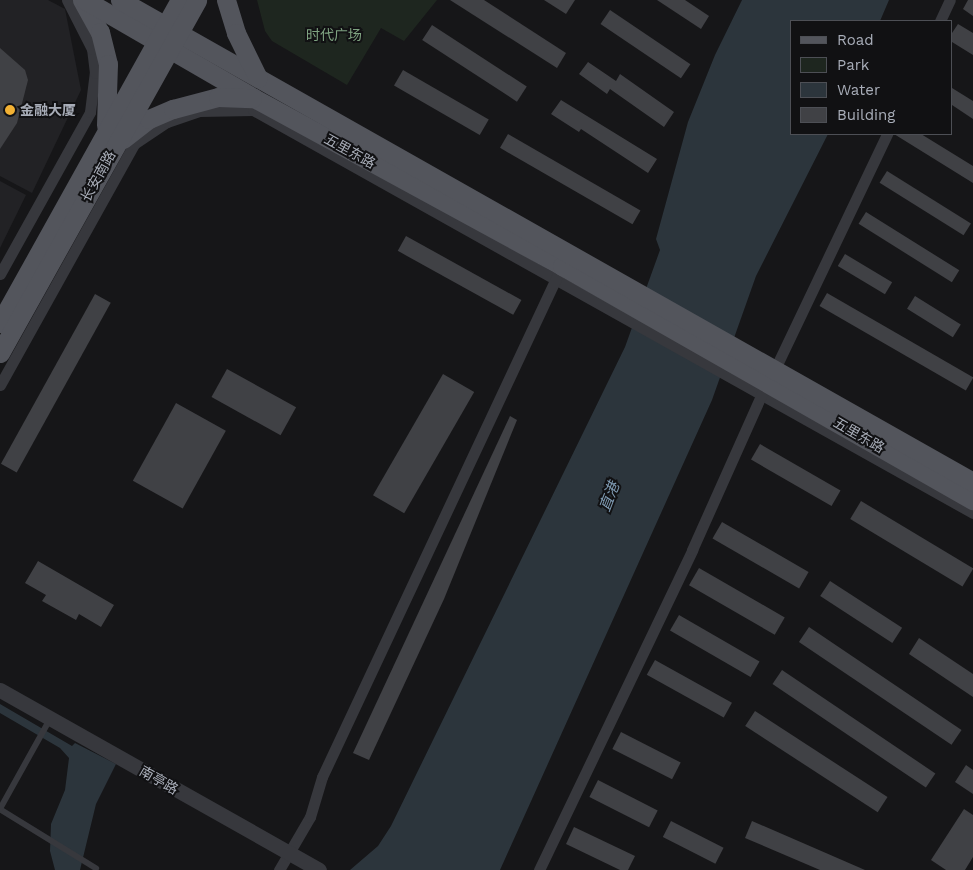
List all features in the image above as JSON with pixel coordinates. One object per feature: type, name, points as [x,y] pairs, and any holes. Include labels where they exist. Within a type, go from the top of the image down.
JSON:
[{"type":"main road","name":"五里东路","points":[[83,0],[258,78],[562,266]]},
{"type":"main road","points":[[83,0],[100,32],[108,64],[110,139],[173,108],[218,97],[254,98]]},
{"type":"main road","name":"五里东路","points":[[120,0],[168,37],[254,98],[562,266],[973,500]]},
{"type":"main road","name":"长安南路","points":[[168,37],[180,0]]},
{"type":"main road","name":"长安南路","points":[[0,323],[110,139],[168,37],[197,0]]},
{"type":"main road","points":[[226,0],[236,33],[258,78]]},
{"type":"main road","name":"长安南路","points":[[0,353],[110,139]]},
{"type":"main road","name":"五里东路","points":[[768,383],[973,482]]},
{"type":"street","points":[[0,274],[90,112],[95,73],[92,49],[67,0]]},
{"type":"street","points":[[940,20],[950,0]]},
{"type":"street","points":[[0,385],[134,144],[167,122],[199,111],[253,110],[562,266],[322,777],[310,817],[290,855],[279,870]]},
{"type":"street","points":[[539,870],[692,550],[768,383],[887,135]]},
{"type":"street","points":[[768,383],[973,513]]},
{"type":"street","name":"南亭路","points":[[0,690],[49,722],[319,870]]},
{"type":"lane","points":[[49,722],[0,809],[96,868]]},
{"type":"shaded area","name":"金融大厦","points":[[0,0],[48,0],[65,9],[81,90],[32,193],[0,176]]},
{"type":"shaded area","points":[[0,181],[26,195],[0,248]]},
{"type":"green space","name":"时代广场","points":[[257,0],[437,0],[404,41],[381,28],[347,85],[272,41],[265,31]]},
{"type":"water","name":"直港","points":[[742,0],[889,0],[880,20],[790,20],[790,135],[827,135],[756,276],[712,400],[500,870],[350,870],[378,846],[391,826],[625,347],[660,250],[656,239],[688,122],[715,55]]},
{"type":"water","points":[[0,704],[72,746],[75,743],[116,764],[96,804],[80,870],[55,870],[50,851],[51,824],[65,790],[69,758],[60,748],[0,713]]},
{"type":"building","points":[[450,0],[484,0],[566,53],[557,68]]},
{"type":"building","points":[[544,0],[575,0],[566,14]]},
{"type":"building","points":[[657,0],[685,0],[709,16],[701,29]]},
{"type":"building","points":[[968,0],[973,0],[973,16],[963,9]]},
{"type":"building","points":[[610,10],[690,64],[681,78],[600,24]]},
{"type":"building","points":[[958,24],[973,33],[973,55],[953,43],[953,32]]},
{"type":"building","points":[[432,25],[527,87],[517,102],[422,40]]},
{"type":"building","name":"金融大厦","points":[[0,48],[25,70],[28,80],[17,123],[0,149]]},
{"type":"building","points":[[588,62],[616,81],[620,74],[674,112],[664,127],[610,89],[607,94],[579,74]]},
{"type":"building","points":[[403,70],[489,120],[480,135],[394,86]]},
{"type":"building","points":[[953,89],[973,101],[973,119],[953,106]]},
{"type":"building","points":[[561,100],[657,159],[648,173],[581,129],[579,132],[551,114]]},
{"type":"building","points":[[508,134],[641,210],[633,224],[500,148]]},
{"type":"building","points":[[896,135],[923,135],[973,166],[973,183]]},
{"type":"building","points":[[887,171],[971,223],[964,235],[880,183]]},
{"type":"building","points":[[866,212],[959,270],[952,282],[859,224]]},
{"type":"building","points":[[406,236],[521,300],[513,315],[398,251]]},
{"type":"building","points":[[845,254],[892,282],[885,294],[838,266]]},
{"type":"building","points":[[827,293],[973,377],[966,390],[820,306]]},
{"type":"building","points":[[95,294],[111,303],[17,472],[1,464]]},
{"type":"building","points":[[915,296],[961,325],[953,337],[907,309]]},
{"type":"building","points":[[227,369],[296,407],[281,435],[211,397]]},
{"type":"building","points":[[443,374],[474,392],[404,513],[373,495]]},
{"type":"building","points":[[176,403],[226,431],[183,508],[133,481]]},
{"type":"building","points":[[510,416],[517,420],[444,599],[369,760],[353,753]]},
{"type":"building","points":[[760,444],[841,491],[832,506],[751,460]]},
{"type":"building","points":[[861,501],[973,568],[962,586],[850,519]]},
{"type":"building","points":[[722,522],[809,572],[799,588],[712,538]]},
{"type":"building","points":[[38,561],[114,605],[101,627],[79,614],[76,620],[42,601],[46,595],[25,583]]},
{"type":"building","points":[[699,568],[785,618],[775,635],[689,585]]},
{"type":"building","points":[[830,581],[902,628],[892,643],[820,596]]},
{"type":"building","points":[[679,615],[760,662],[751,677],[670,631]]},
{"type":"building","points":[[809,627],[962,730],[951,745],[799,642]]},
{"type":"building","points":[[919,638],[973,674],[973,697],[909,654]]},
{"type":"building","points":[[655,660],[732,703],[724,718],[647,675]]},
{"type":"building","points":[[782,670],[935,773],[926,788],[772,684]]},
{"type":"building","points":[[755,711],[888,797],[878,812],[745,726]]},
{"type":"building","points":[[621,732],[681,762],[672,779],[612,749]]},
{"type":"building","points":[[966,765],[973,770],[973,794],[955,782]]},
{"type":"building","points":[[598,780],[658,810],[649,827],[589,797]]},
{"type":"building","points":[[964,809],[973,815],[973,857],[965,870],[946,870],[931,860]]},
{"type":"building","points":[[671,821],[724,848],[715,864],[663,837]]},
{"type":"building","points":[[752,821],[865,870],[820,870],[745,838]]},
{"type":"building","points":[[574,827],[635,856],[628,870],[620,870],[566,844]]},
{"type":"place","name":"金融大厦","points":[[10,110]]}]
